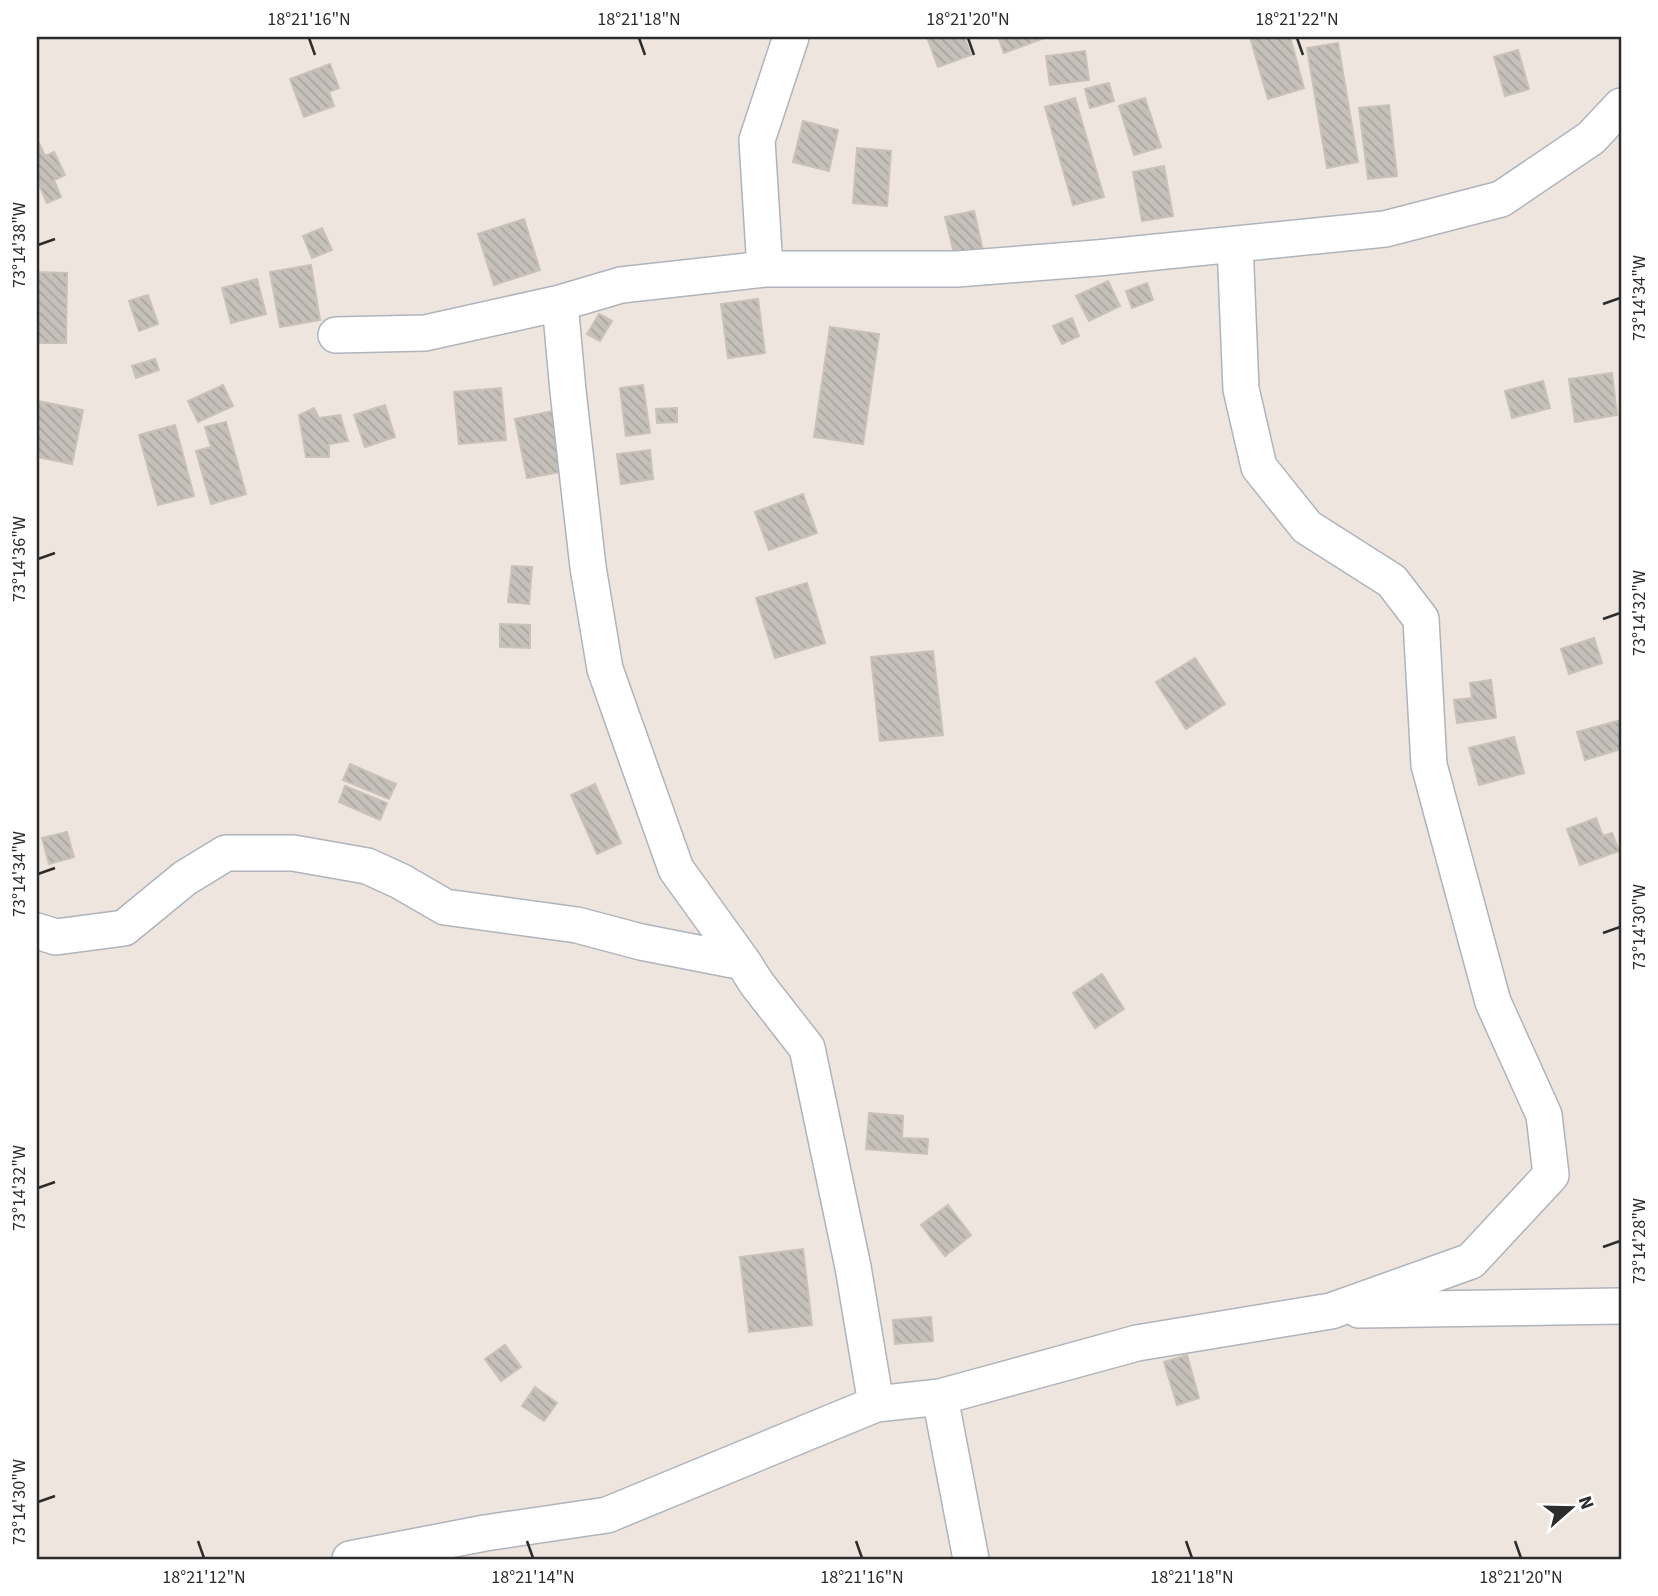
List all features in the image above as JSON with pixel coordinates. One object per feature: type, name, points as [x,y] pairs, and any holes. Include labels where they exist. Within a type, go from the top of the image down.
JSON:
[{"type":"street","points":[[765,269],[757,140],[791,37]]},
{"type":"street","points":[[336,335],[425,333],[560,303],[621,285],[765,269],[957,269],[1385,229],[1501,199],[1591,138],[1621,106]]},
{"type":"street","points":[[1235,244],[1241,389],[1259,467],[1307,527],[1391,581],[1421,620],[1429,765],[1493,1002],[1544,1115],[1551,1175],[1471,1261],[1331,1311]]},
{"type":"street","points":[[560,303],[588,567],[605,669],[676,869],[757,985],[807,1048],[853,1267],[876,1404]]},
{"type":"street","points":[[37,931],[56,937],[124,928],[185,878],[226,853],[293,853],[367,866],[445,907],[577,925],[642,942],[743,962]]},
{"type":"street","points":[[350,1559],[485,1533],[607,1515],[876,1404],[940,1397],[1137,1343],[1331,1311],[1621,1306]]},
{"type":"street","points":[[940,1397],[971,1559]]},
{"type":"building","points":[[927,37],[964,37],[971,55],[938,67]]},
{"type":"building","points":[[998,37],[1047,37],[1004,53]]},
{"type":"building","points":[[1250,37],[1290,37],[1304,88],[1268,99]]},
{"type":"building","points":[[1338,43],[1358,162],[1327,168],[1307,48]]},
{"type":"building","points":[[1518,50],[1529,89],[1505,96],[1494,57]]},
{"type":"building","points":[[1085,51],[1089,80],[1050,85],[1046,56]]},
{"type":"building","points":[[330,64],[339,88],[329,92],[334,106],[304,117],[290,79]]},
{"type":"building","points":[[1109,83],[1114,101],[1090,108],[1085,89]]},
{"type":"building","points":[[1075,98],[1104,197],[1073,205],[1045,107]]},
{"type":"building","points":[[1145,98],[1161,147],[1134,155],[1119,106]]},
{"type":"building","points":[[1389,105],[1397,176],[1368,179],[1359,108]]},
{"type":"building","points":[[803,121],[838,130],[829,171],[793,162]]},
{"type":"building","points":[[37,139],[45,156],[54,152],[65,175],[54,180],[61,197],[47,203],[37,180]]},
{"type":"building","points":[[857,148],[891,151],[887,206],[853,203]]},
{"type":"building","points":[[1164,166],[1173,216],[1142,221],[1133,172]]},
{"type":"building","points":[[974,211],[983,251],[955,257],[945,217]]},
{"type":"building","points":[[524,219],[540,270],[494,285],[478,234]]},
{"type":"building","points":[[322,228],[332,250],[312,258],[303,236]]},
{"type":"building","points":[[311,265],[320,320],[280,327],[270,272]]},
{"type":"building","points":[[37,272],[67,273],[66,343],[37,343]]},
{"type":"building","points":[[257,279],[266,314],[231,323],[222,288]]},
{"type":"building","points":[[1108,281],[1120,306],[1089,321],[1076,296]]},
{"type":"building","points":[[1147,283],[1153,300],[1132,308],[1126,291]]},
{"type":"building","points":[[148,295],[158,324],[139,331],[129,301]]},
{"type":"building","points":[[758,299],[765,353],[728,358],[721,304]]},
{"type":"building","points":[[599,314],[612,321],[600,341],[587,334]]},
{"type":"building","points":[[1072,318],[1079,336],[1062,344],[1053,326]]},
{"type":"building","points":[[830,327],[879,334],[863,444],[814,437]]},
{"type":"building","points":[[155,359],[159,370],[136,378],[132,366]]},
{"type":"building","points":[[1612,373],[1617,415],[1575,422],[1569,379]]},
{"type":"building","points":[[1543,381],[1550,408],[1512,418],[1505,391]]},
{"type":"building","points":[[223,385],[233,406],[198,422],[188,401]]},
{"type":"building","points":[[643,385],[650,433],[626,436],[620,388]]},
{"type":"building","points":[[501,388],[506,440],[459,444],[454,392]]},
{"type":"building","points":[[38,401],[83,410],[72,464],[37,457]]},
{"type":"building","points":[[385,405],[395,437],[365,447],[354,415]]},
{"type":"building","points":[[314,408],[319,418],[340,415],[348,441],[329,444],[329,457],[306,457],[299,415]]},
{"type":"building","points":[[677,408],[677,422],[657,423],[656,409]]},
{"type":"building","points":[[553,411],[566,471],[527,478],[515,419]]},
{"type":"building","points":[[226,422],[246,494],[211,504],[196,451],[211,447],[205,427]]},
{"type":"building","points":[[175,425],[194,496],[158,505],[139,435]]},
{"type":"building","points":[[650,450],[653,479],[621,484],[617,454]]},
{"type":"building","points":[[803,494],[817,533],[769,550],[755,512]]},
{"type":"building","points":[[512,566],[532,567],[529,604],[508,602]]},
{"type":"building","points":[[807,583],[825,643],[775,658],[756,598]]},
{"type":"building","points":[[500,624],[530,625],[530,648],[500,647]]},
{"type":"building","points":[[1594,638],[1602,663],[1569,674],[1561,649]]},
{"type":"building","points":[[933,651],[943,735],[880,741],[871,657]]},
{"type":"building","points":[[1195,658],[1225,704],[1186,729],[1156,682]]},
{"type":"building","points":[[1491,680],[1496,718],[1457,723],[1454,700],[1472,698],[1470,683]]},
{"type":"building","points":[[1621,720],[1621,749],[1585,760],[1577,732]]},
{"type":"building","points":[[1514,737],[1524,773],[1479,785],[1469,748]]},
{"type":"building","points":[[350,764],[396,784],[389,799],[343,780]]},
{"type":"building","points":[[595,784],[621,843],[597,854],[571,795]]},
{"type":"building","points":[[345,786],[387,803],[380,820],[339,802]]},
{"type":"building","points":[[1596,818],[1603,836],[1612,833],[1619,851],[1580,865],[1567,829]]},
{"type":"building","points":[[67,832],[74,857],[49,864],[42,838]]},
{"type":"building","points":[[1102,974],[1124,1009],[1095,1028],[1073,993]]},
{"type":"building","points":[[869,1113],[903,1116],[902,1138],[928,1139],[927,1154],[866,1149]]},
{"type":"building","points":[[948,1205],[971,1235],[945,1256],[921,1225]]},
{"type":"building","points":[[803,1249],[812,1325],[749,1332],[740,1257]]},
{"type":"building","points":[[931,1317],[933,1341],[895,1344],[893,1320]]},
{"type":"building","points":[[505,1345],[521,1367],[501,1381],[485,1359]]},
{"type":"building","points":[[1187,1355],[1199,1398],[1177,1405],[1164,1362]]},
{"type":"building","points":[[535,1387],[557,1403],[544,1421],[522,1406]]}]
